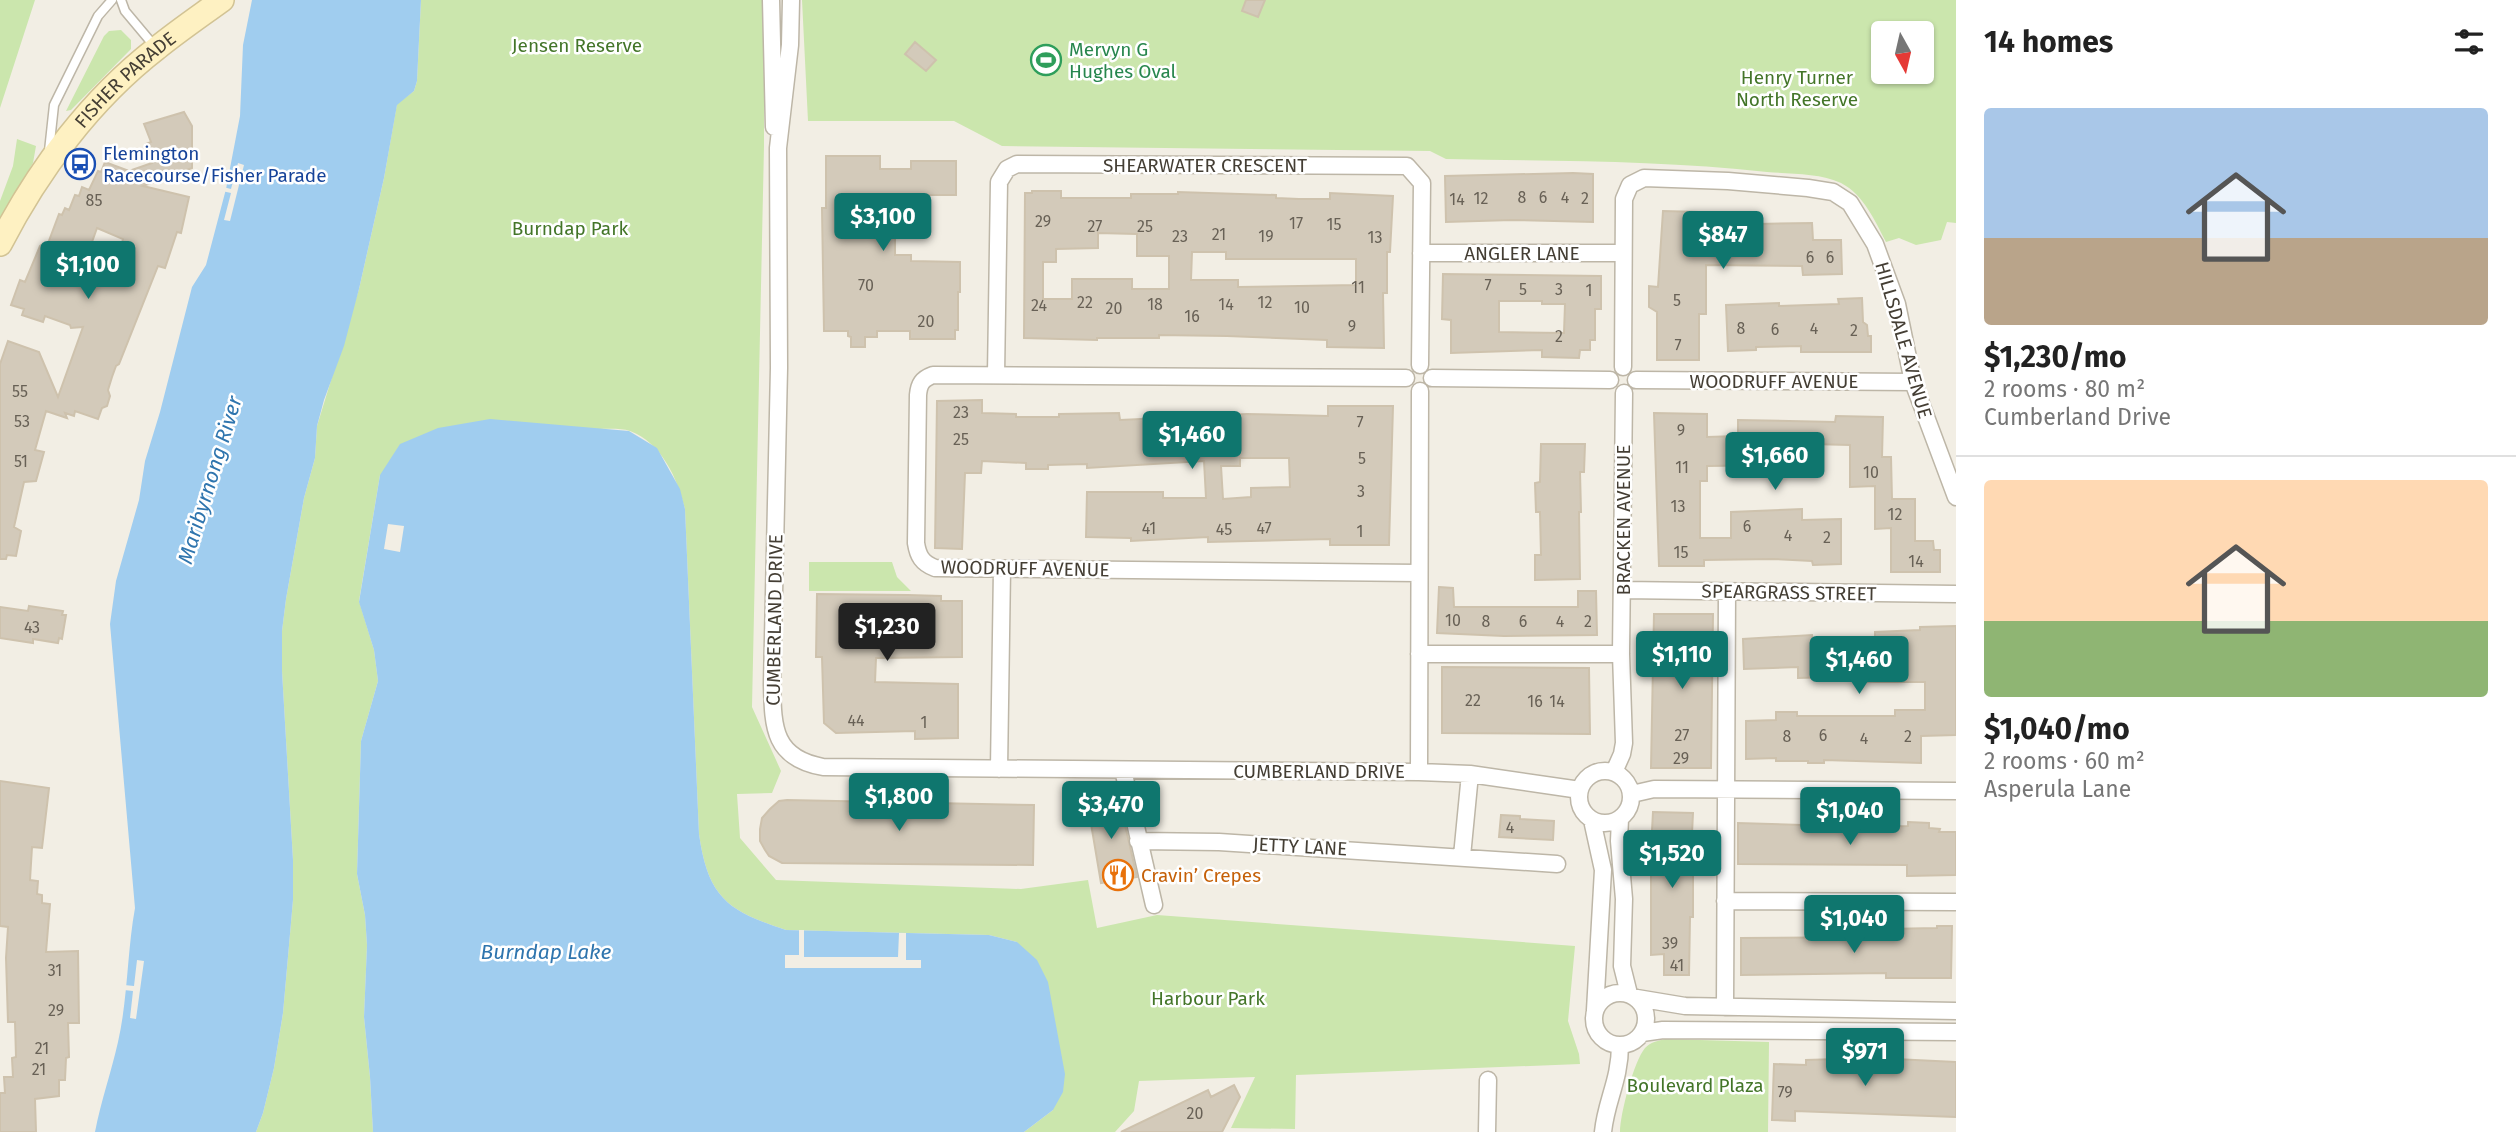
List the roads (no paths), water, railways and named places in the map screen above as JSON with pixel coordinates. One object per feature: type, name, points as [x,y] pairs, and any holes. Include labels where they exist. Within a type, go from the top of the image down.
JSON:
[{"type":"main road","name":"FISHER PARADE","points":[[0,244],[47,164],[101,100],[156,48],[222,0]]},
{"type":"street","name":"CUMBERLAND DRIVE","points":[[771,0],[774,125],[778,148]]},
{"type":"street","name":"CUMBERLAND DRIVE","points":[[791,0],[790,45],[778,148],[779,368],[772,684],[772,721],[778,739],[788,753],[804,764],[823,767],[1419,772],[1470,774],[1580,790]]},
{"type":"street","name":"SHEARWATER CRESCENT","points":[[996,375],[999,182],[1007,169],[1017,164],[1407,166],[1422,183],[1420,365]]},
{"type":"street","name":"HILLSDALE AVENUE","points":[[1623,253],[1624,199],[1630,186],[1644,178],[1728,181],[1833,192],[1850,203],[1875,244],[1897,304],[1913,382],[1956,497]]},
{"type":"street","name":"ANGLER LANE","points":[[1421,253],[1623,253]]},
{"type":"street","points":[[1623,253],[1623,367]]},
{"type":"street","points":[[1420,365],[1428,369],[1432,378],[1429,386],[1420,391],[1411,388],[1406,379],[1409,370],[1420,365]]},
{"type":"street","points":[[1623,367],[1632,370],[1636,380],[1633,388],[1624,393],[1615,390],[1610,380],[1616,369],[1623,367]]},
{"type":"street","name":"WOODRUFF AVENUE","points":[[1406,379],[933,375],[924,378],[919,386],[916,542],[920,559],[935,568],[1419,573]]},
{"type":"street","points":[[1432,378],[1610,380]]},
{"type":"street","name":"WOODRUFF AVENUE","points":[[1636,380],[1913,382]]},
{"type":"street","points":[[1419,772],[1420,391]]},
{"type":"street","name":"BRACKEN AVENUE","points":[[1614,772],[1624,743],[1621,654],[1624,393]]},
{"type":"street","points":[[999,769],[1002,569]]},
{"type":"street","name":"SPEARGRASS STREET","points":[[1622,590],[1956,594]]},
{"type":"street","points":[[1725,1007],[1727,592]]},
{"type":"street","points":[[1419,654],[1621,654]]},
{"type":"street","points":[[1123,770],[1154,905]]},
{"type":"street","points":[[1601,771],[1614,772],[1628,783],[1632,794],[1628,812],[1620,819],[1602,824],[1592,820],[1580,806],[1580,790],[1592,774],[1601,771]]},
{"type":"street","points":[[1462,856],[1470,774]]},
{"type":"street","points":[[1632,794],[1654,789],[1956,791]]},
{"type":"street","points":[[1592,820],[1603,870],[1593,1019],[1597,1032],[1603,1039],[1620,1045],[1636,1040],[1642,1033],[1646,1015],[1643,1005],[1633,996],[1622,967],[1624,899],[1620,819]]},
{"type":"street","name":"JETTY LANE","points":[[1138,841],[1219,842],[1557,864]]},
{"type":"street","points":[[1725,901],[1956,902]]},
{"type":"street","points":[[1595,1010],[1606,996],[1620,992],[1685,1006],[1956,1012]]},
{"type":"street","points":[[1642,1033],[1663,1030],[1956,1032]]},
{"type":"street","points":[[1603,1132],[1605,1116],[1617,1081],[1620,1045]]},
{"type":"street","points":[[1487,1132],[1488,1080]]},
{"type":"lane","points":[[47,164],[54,105],[97,16],[112,0]]},
{"type":"lane","points":[[121,0],[125,11],[156,48]]},
{"type":"water","name":"Maribyrnong River","points":[[252,0],[421,0],[417,81],[414,91],[397,105],[359,289],[344,346],[317,426],[315,458],[304,498],[286,599],[282,631],[282,671],[293,900],[283,1013],[263,1113],[256,1132],[95,1132],[121,1025],[135,908],[110,624],[116,581],[139,500],[145,461],[192,287],[206,265],[226,189],[240,116],[243,45]]},
{"type":"water","name":"Burndap Lake","points":[[490,419],[629,431],[657,448],[680,489],[685,509],[699,834],[708,873],[724,899],[749,916],[786,930],[989,935],[1017,942],[1037,960],[1048,982],[1065,1074],[1063,1092],[1053,1110],[1024,1132],[373,1132],[364,1017],[367,945],[365,915],[357,874],[361,741],[378,681],[374,650],[359,602],[380,475],[400,444],[438,428]]},
{"type":"place","name":"Mervyn G Hughes Oval","points":[[1046,60]]},
{"type":"place","name":"Flemington Racecourse/Fisher Parade","points":[[80,164]]},
{"type":"place","name":"Cravin’ Crepes","points":[[1118,875]]},
{"type":"park label","name":"Jensen Reserve","points":[[577,45]]},
{"type":"park label","name":"Henry Turner North Reserve","points":[[1797,88]]},
{"type":"park label","name":"Burndap Park","points":[[570,228]]},
{"type":"park label","name":"Harbour Park","points":[[1208,998]]},
{"type":"park label","name":"Boulevard Plaza","points":[[1695,1085]]}]
